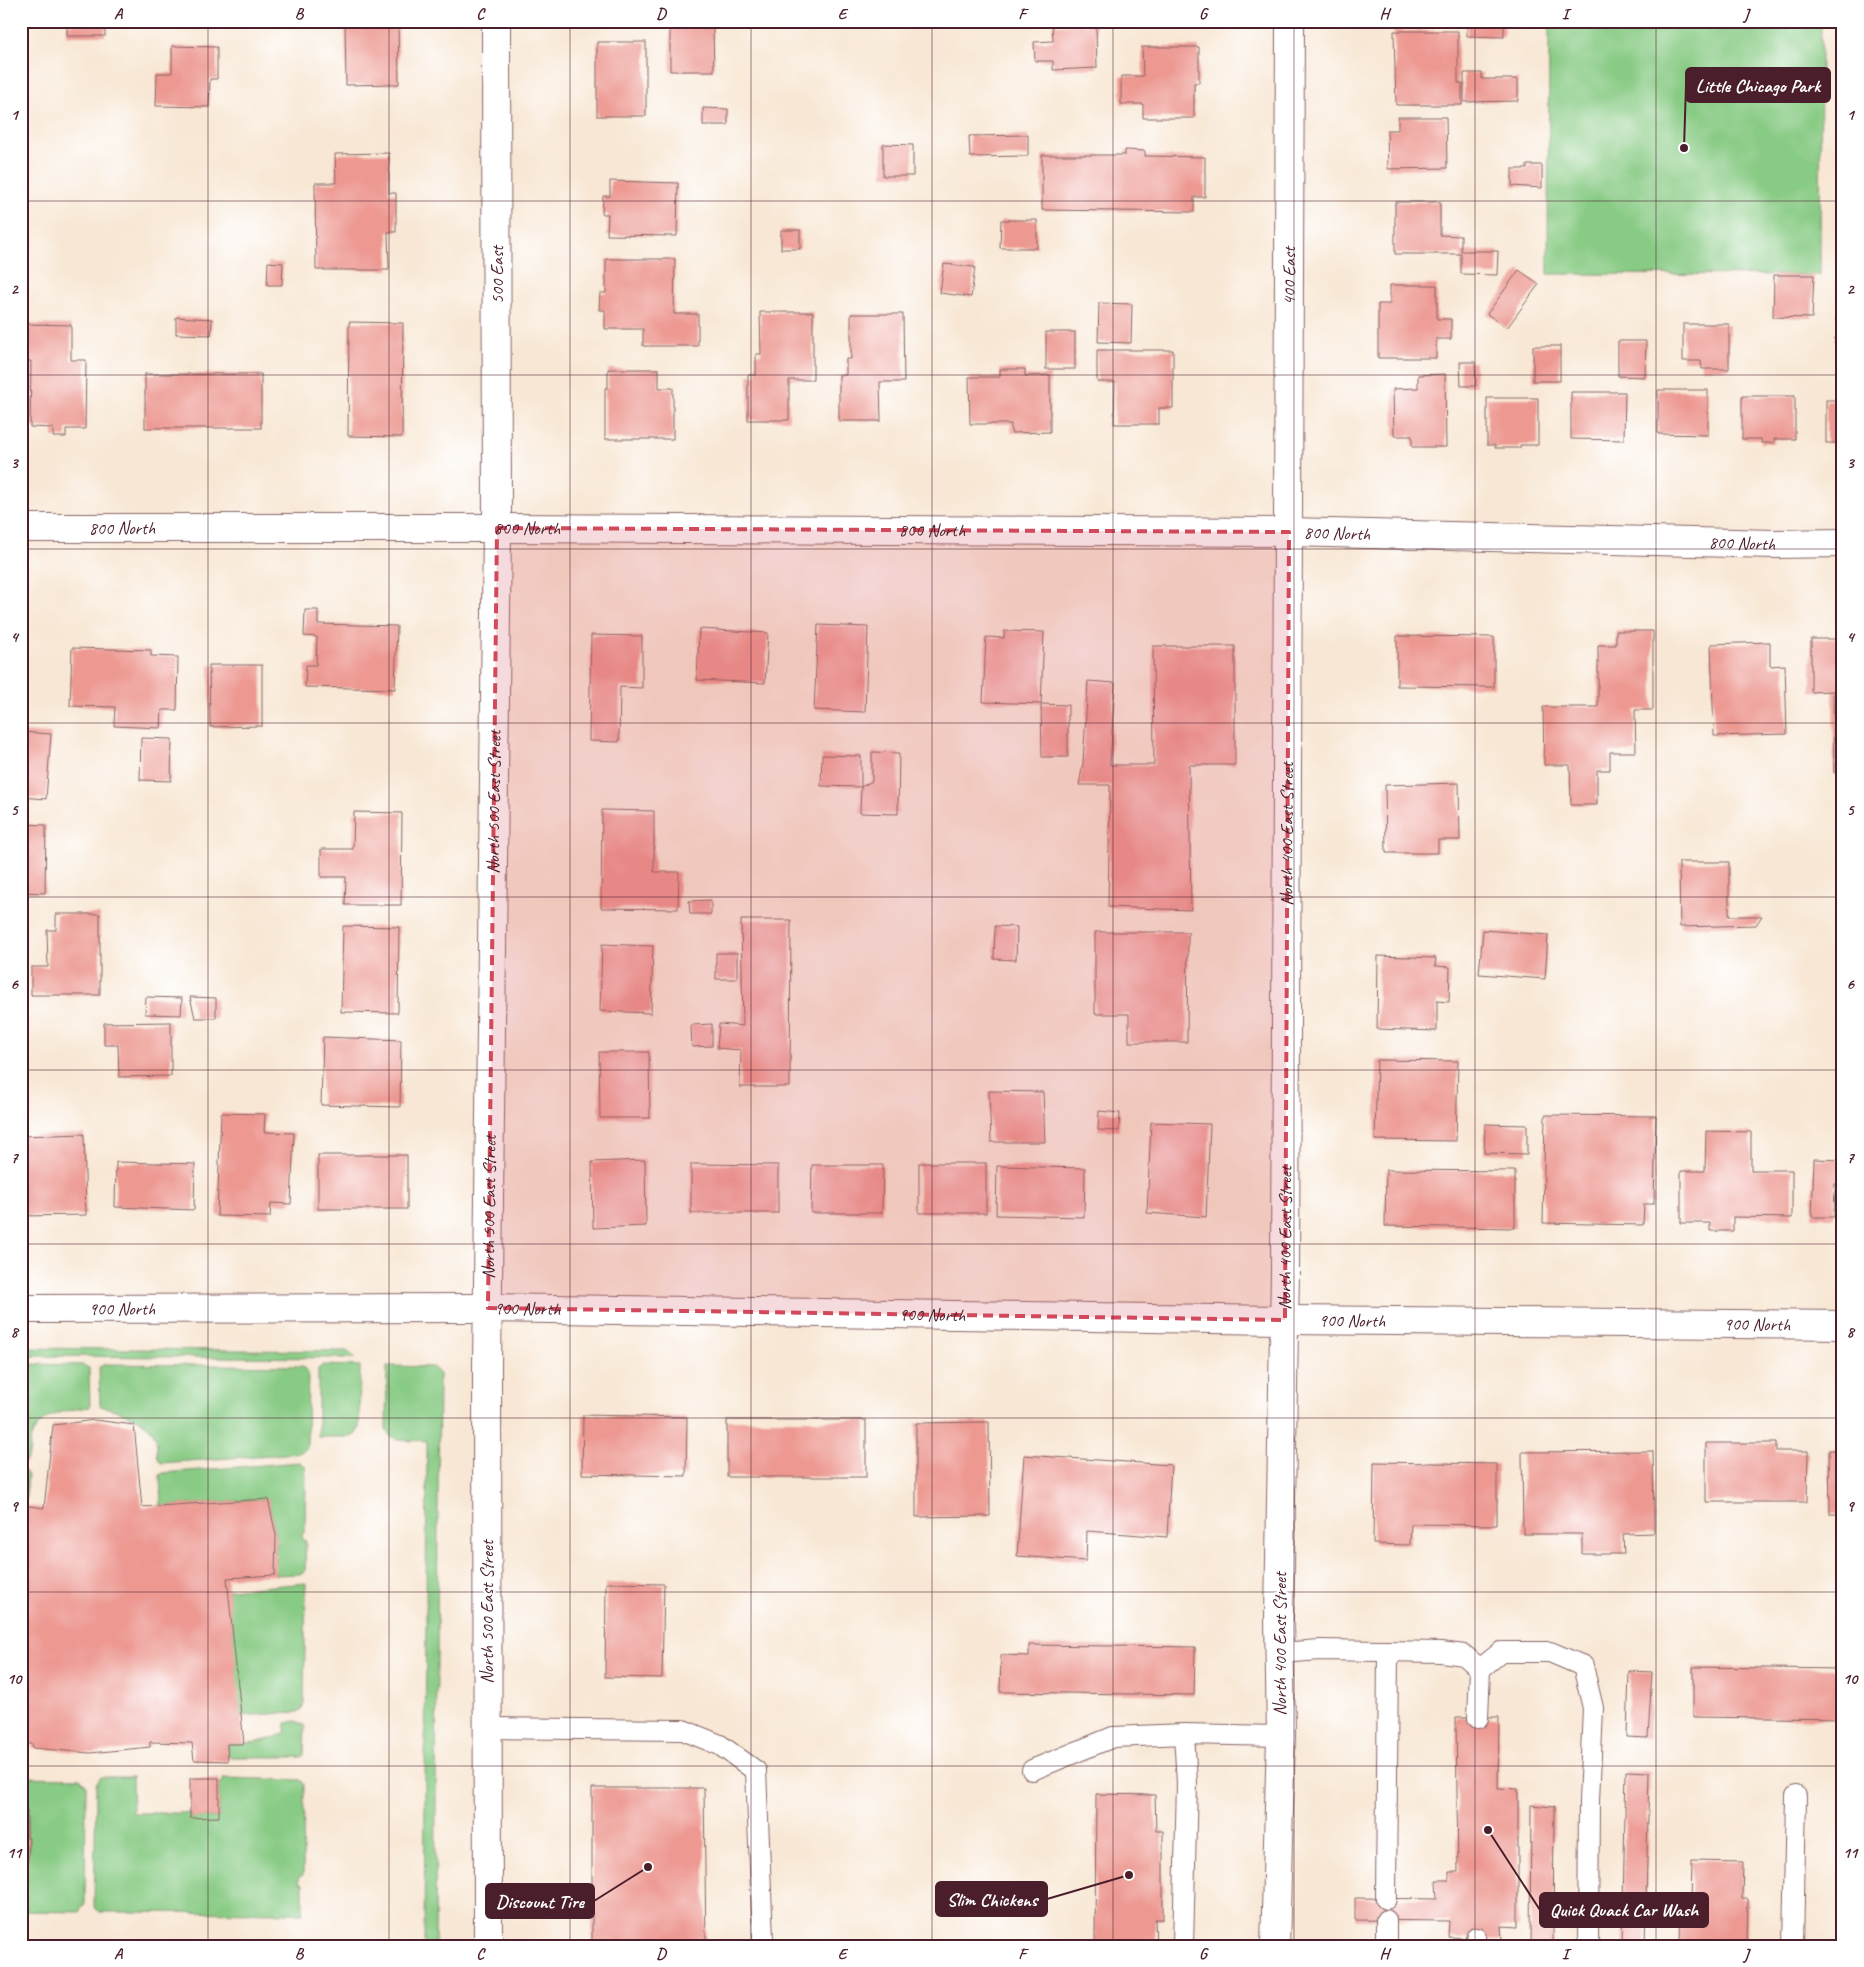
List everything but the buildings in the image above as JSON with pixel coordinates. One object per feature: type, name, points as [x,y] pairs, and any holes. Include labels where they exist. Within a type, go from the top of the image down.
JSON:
[{"type":"street","name":"500 East","points":[[496,21],[497,528]]},
{"type":"street","name":"400 East","points":[[1289,532],[1290,21]]},
{"type":"street","name":"800 North","points":[[21,528],[497,528],[1289,532],[1775,544],[1843,543]]},
{"type":"street","name":"North 500 East Street","points":[[488,1946],[488,1308],[497,528]]},
{"type":"street","name":"North 400 East Street","points":[[1275,1946],[1281,1736],[1279,1618],[1285,1320],[1289,532]]},
{"type":"street","name":"900 North","points":[[21,1309],[488,1308],[1285,1320],[1843,1325]]},
{"type":"lane","points":[[1281,1653],[1320,1650],[1441,1652],[1464,1655],[1480,1670]]},
{"type":"lane","points":[[1386,1899],[1388,1651]]},
{"type":"lane","points":[[1478,1718],[1480,1670],[1501,1652],[1550,1652],[1583,1666],[1593,1708],[1589,1801],[1588,1946]]},
{"type":"lane","points":[[487,1728],[683,1730],[720,1746],[756,1772],[764,1939],[766,1946]]},
{"type":"lane","points":[[1032,1770],[1113,1737],[1184,1734],[1281,1736]]},
{"type":"lane","points":[[1183,1946],[1187,1783],[1184,1734]]},
{"type":"lane","points":[[1793,1946],[1796,1796]]},
{"type":"lane","points":[[1386,1920],[1386,1946]]},
{"type":"highlighted area","points":[[497,528],[1289,532],[1285,1320],[488,1308]]},
{"type":"green space","points":[[1496,21],[1821,21],[1820,275],[1548,274],[1549,22]]},
{"type":"green space","points":[[21,1348],[347,1351],[355,1358],[21,1356]]},
{"type":"green space","points":[[21,1364],[83,1365],[89,1368],[90,1407],[54,1415],[40,1424],[31,1439],[29,1454],[25,1462],[21,1461]]},
{"type":"green space","points":[[106,1364],[302,1366],[308,1372],[307,1448],[299,1453],[161,1463],[158,1457],[155,1436],[146,1425],[123,1413],[100,1406],[99,1367]]},
{"type":"green space","points":[[323,1365],[360,1366],[359,1428],[355,1435],[350,1437],[318,1437],[318,1369]]},
{"type":"green space","points":[[387,1366],[433,1367],[439,1373],[435,1946],[424,1946],[427,1441],[398,1440],[389,1435],[386,1430]]},
{"type":"green space","points":[[300,1462],[306,1467],[306,1472],[304,1473],[306,1475],[305,1532],[302,1533],[303,1541],[306,1541],[305,1570],[302,1574],[275,1575],[276,1535],[268,1499],[161,1506],[160,1475],[163,1473]]},
{"type":"green space","points":[[21,1471],[26,1472],[28,1476],[25,1505],[21,1505]]},
{"type":"green space","points":[[306,1583],[304,1703],[301,1710],[298,1712],[240,1716],[228,1590]]},
{"type":"green space","points":[[296,1721],[305,1726],[304,1755],[302,1757],[228,1757],[227,1744],[250,1743],[271,1739],[285,1733],[286,1723]]},
{"type":"green space","points":[[21,1777],[80,1778],[86,1784],[85,1904],[81,1907],[80,1912],[21,1911],[21,1881],[27,1881],[27,1849],[29,1848],[29,1839],[27,1838],[27,1811],[21,1810]]},
{"type":"green space","points":[[101,1777],[132,1777],[133,1813],[190,1813],[190,1818],[219,1817],[219,1783],[223,1783],[223,1778],[301,1780],[304,1784],[303,1875],[299,1877],[299,1882],[303,1884],[303,1913],[100,1912],[94,1907],[96,1784]]},
{"type":"place","name":"Little Chicago Park","points":[[1684,148]]},
{"type":"place","name":"Quick Quack Car Wash","points":[[1488,1830]]},
{"type":"place","name":"Discount Tire","points":[[648,1867]]},
{"type":"place","name":"Slim Chickens","points":[[1129,1875]]}]
